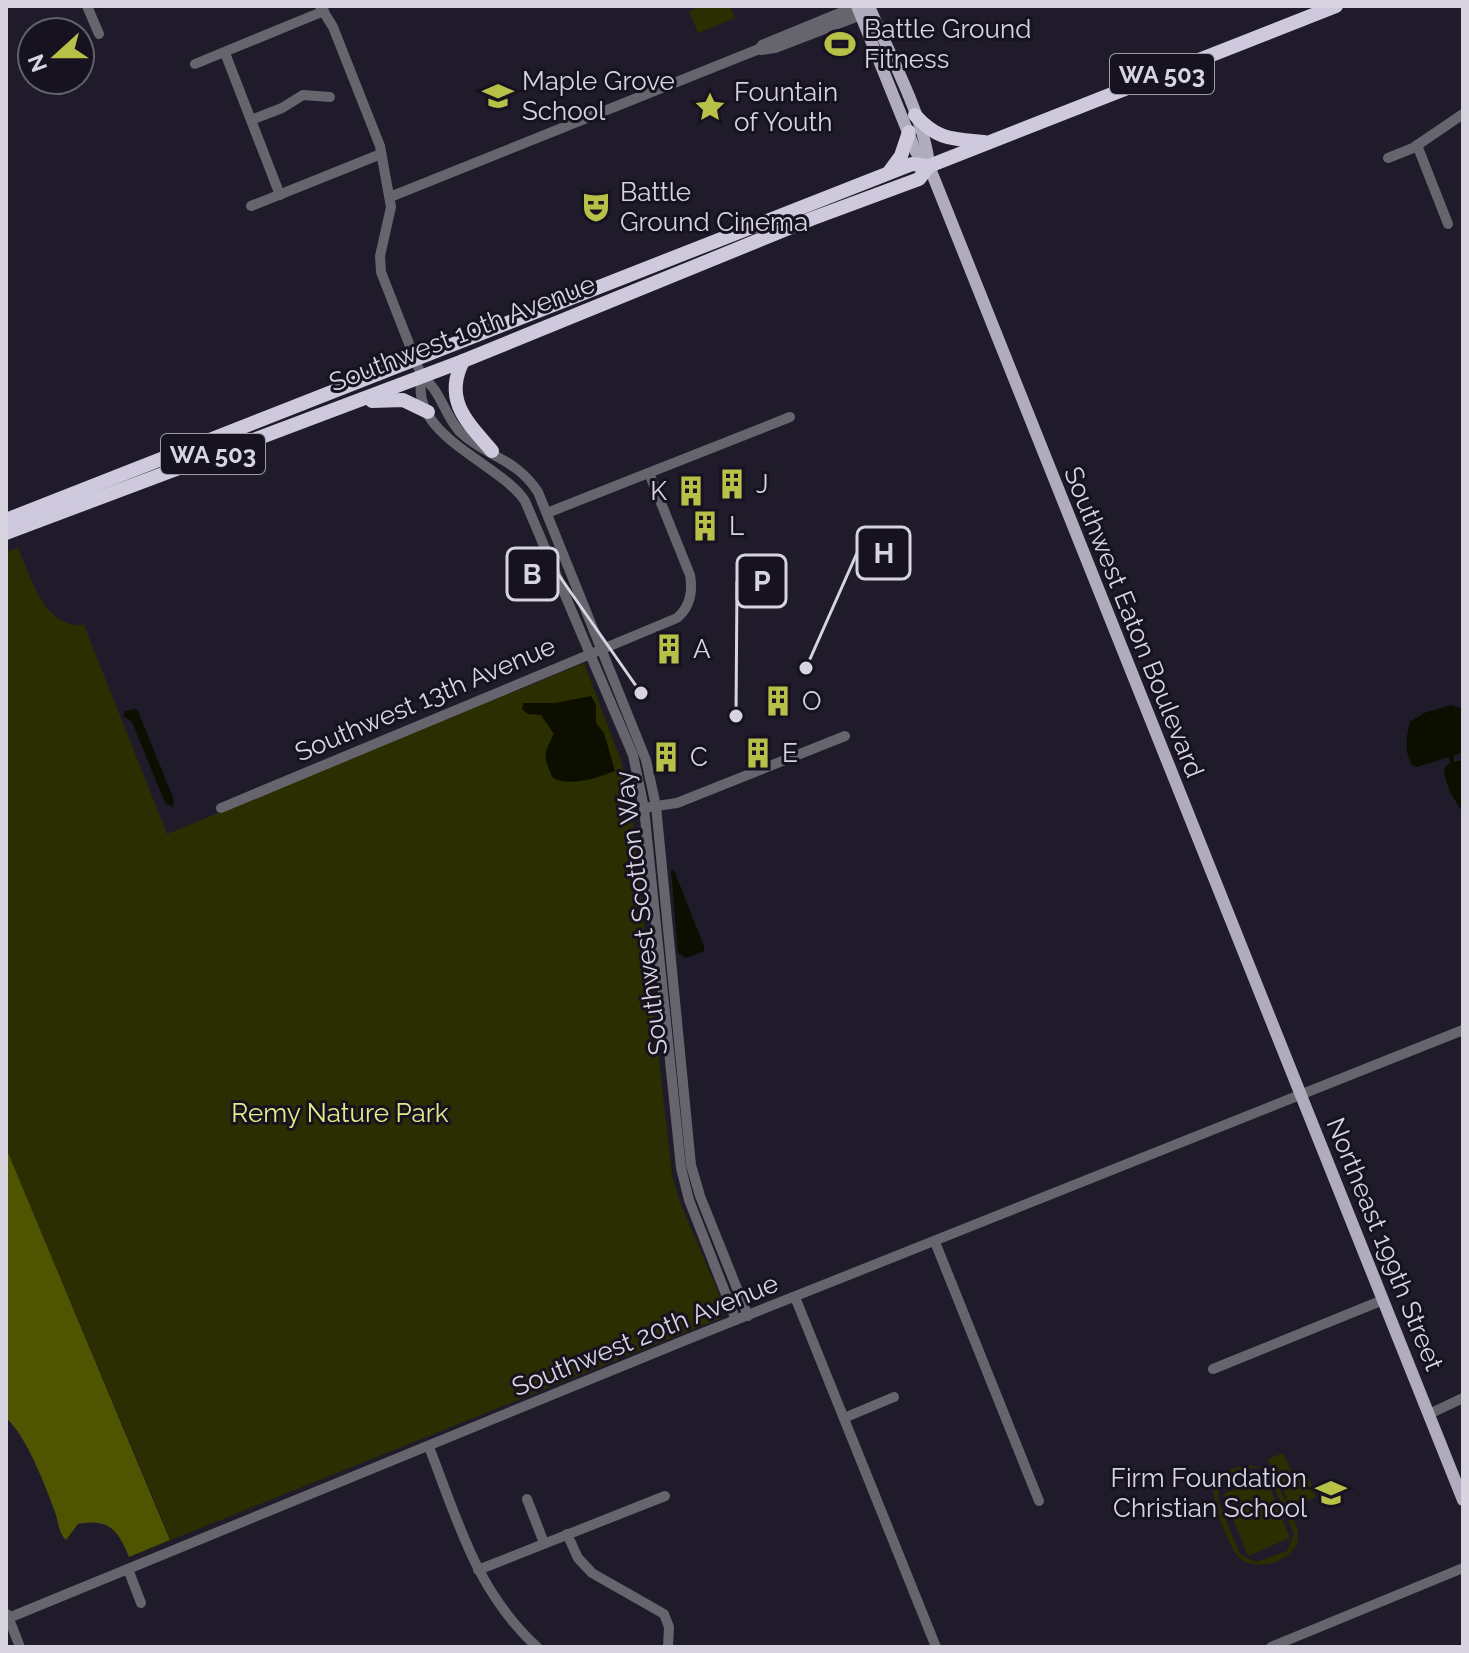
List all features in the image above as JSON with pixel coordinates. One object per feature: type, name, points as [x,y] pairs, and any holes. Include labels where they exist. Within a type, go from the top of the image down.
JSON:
[{"type":"highway","name":"Southwest 10th Avenue","points":[[6,520],[912,164],[929,166],[1336,6]]},
{"type":"highway","points":[[915,115],[937,135],[988,142]]},
{"type":"highway","points":[[889,173],[901,156],[909,132]]},
{"type":"highway","name":"Southwest 10th Avenue","points":[[6,533],[463,361],[811,219],[919,179],[929,166]]},
{"type":"highway","points":[[463,361],[454,394],[465,419],[492,451]]},
{"type":"highway","points":[[356,401],[396,399],[428,412]]},
{"type":"main road","name":"Southwest Eaton Boulevard","points":[[862,9],[872,28],[884,40],[915,115],[928,148],[929,166],[1117,642],[1301,1094]]},
{"type":"main road","name":"Southwest Eaton Boulevard","points":[[862,9],[916,152],[929,166]]},
{"type":"main road","name":"Northeast 199th Street","points":[[1301,1094],[1463,1500]]},
{"type":"street","points":[[87,6],[99,34]]},
{"type":"street","points":[[195,64],[322,9]]},
{"type":"street","name":"Southwest Scotton Way","points":[[322,9],[333,27],[381,154],[390,197],[390,217],[380,256],[381,272],[422,377],[433,385],[445,412],[461,432],[509,461],[538,492],[646,760],[680,1109],[693,1175],[748,1316]]},
{"type":"street","points":[[390,197],[759,49],[762,45],[862,9]]},
{"type":"street","points":[[225,53],[280,195]]},
{"type":"street","points":[[251,120],[282,108],[303,95],[330,97]]},
{"type":"street","points":[[1388,158],[1417,145],[1463,114]]},
{"type":"street","points":[[1417,145],[1448,224]]},
{"type":"street","points":[[251,206],[381,154]]},
{"type":"street","name":"Southwest Scotton Way","points":[[422,377],[419,390],[428,412],[456,446],[505,479],[525,501],[633,755],[650,807]]},
{"type":"street","points":[[547,513],[790,417]]},
{"type":"street","name":"Southwest 13th Avenue","points":[[221,808],[677,618],[688,604],[692,592],[690,575],[649,473]]},
{"type":"street","points":[[650,807],[677,803],[845,736]]},
{"type":"street","name":"Southwest 20th Avenue","points":[[7,1616],[736,1320],[1462,1032]]},
{"type":"street","name":"Southwest Scotton Way","points":[[680,1109],[679,1159],[689,1200],[736,1320]]},
{"type":"street","points":[[935,1242],[1039,1501]]},
{"type":"street","points":[[795,1297],[936,1647]]},
{"type":"street","points":[[1213,1369],[1383,1300]]},
{"type":"street","points":[[844,1418],[894,1397]]},
{"type":"street","points":[[1429,1414],[1463,1398]]},
{"type":"street","points":[[429,1447],[478,1570],[500,1609],[537,1647]]},
{"type":"street","points":[[478,1570],[665,1496]]},
{"type":"street","points":[[527,1499],[544,1543]]},
{"type":"street","points":[[567,1534],[578,1558],[592,1573],[660,1610],[669,1627],[668,1647]]},
{"type":"street","points":[[1271,1647],[1463,1568]]},
{"type":"street","points":[[128,1569],[141,1603]]},
{"type":"street","points":[[7,1616],[20,1647]]},
{"type":"green space","points":[[701,6],[730,6],[735,18],[698,33],[689,11]]},
{"type":"green space","name":"Remy Nature Park","points":[[18,548],[34,586],[49,610],[70,624],[84,625],[167,834],[584,663],[622,763],[631,807],[672,1175],[680,1202],[724,1306],[721,1318],[171,1540],[6,1148],[6,552]]},
{"type":"green space","points":[[1283,1453],[1293,1476],[1302,1473],[1304,1479],[1309,1478],[1316,1497],[1296,1505],[1288,1502],[1279,1479],[1276,1480],[1295,1523],[1296,1546],[1290,1554],[1272,1563],[1251,1564],[1236,1554],[1225,1532],[1214,1490],[1223,1474],[1240,1467],[1259,1467],[1274,1475],[1268,1459]],"holes":[[[1248,1468],[1260,1468],[1269,1474],[1294,1534],[1287,1551],[1256,1562],[1240,1554],[1218,1501],[1219,1486],[1223,1480]]]},
{"type":"green space","points":[[1266,1477],[1290,1538],[1248,1556],[1223,1494]]},
{"type":"shaded area","points":[[591,696],[596,705],[596,723],[604,733],[615,771],[576,782],[560,781],[553,778],[547,765],[548,747],[554,734],[541,715],[528,714],[522,709],[523,703],[555,703]]},
{"type":"shaded area","points":[[1451,705],[1463,709],[1463,752],[1453,756],[1454,762],[1463,760],[1463,813],[1446,781],[1444,769],[1450,762],[1449,757],[1417,767],[1409,760],[1407,750],[1410,722],[1424,713]]},
{"type":"shaded area","points":[[135,709],[174,800],[173,807],[165,803],[132,722],[123,716],[125,711]]},
{"type":"shaded area","points":[[671,870],[674,870],[704,946],[704,951],[686,958],[678,953]]},
{"type":"shaded area","points":[[6,1148],[170,1540],[129,1557],[116,1533],[98,1523],[78,1524],[66,1540],[35,1462],[21,1436],[6,1418]]},
{"type":"place","name":"Battle Ground Fitness","points":[[840,44]]},
{"type":"place","name":"Maple Grove School","points":[[498,96]]},
{"type":"place","name":"Fountain of Youth","points":[[710,107]]},
{"type":"place","name":"Battle Ground Cinema","points":[[596,207]]},
{"type":"place","name":"J","points":[[732,484]]},
{"type":"place","name":"K","points":[[691,491]]},
{"type":"place","name":"L","points":[[705,526]]},
{"type":"place","name":"A","points":[[669,649]]},
{"type":"place","name":"H","points":[[806,668]]},
{"type":"place","name":"B","points":[[641,693]]},
{"type":"place","name":"O","points":[[778,701]]},
{"type":"place","name":"P","points":[[736,716]]},
{"type":"place","name":"E","points":[[758,753]]},
{"type":"place","name":"C","points":[[666,757]]},
{"type":"place","name":"Firm Foundation Christian School","points":[[1331,1493]]}]
